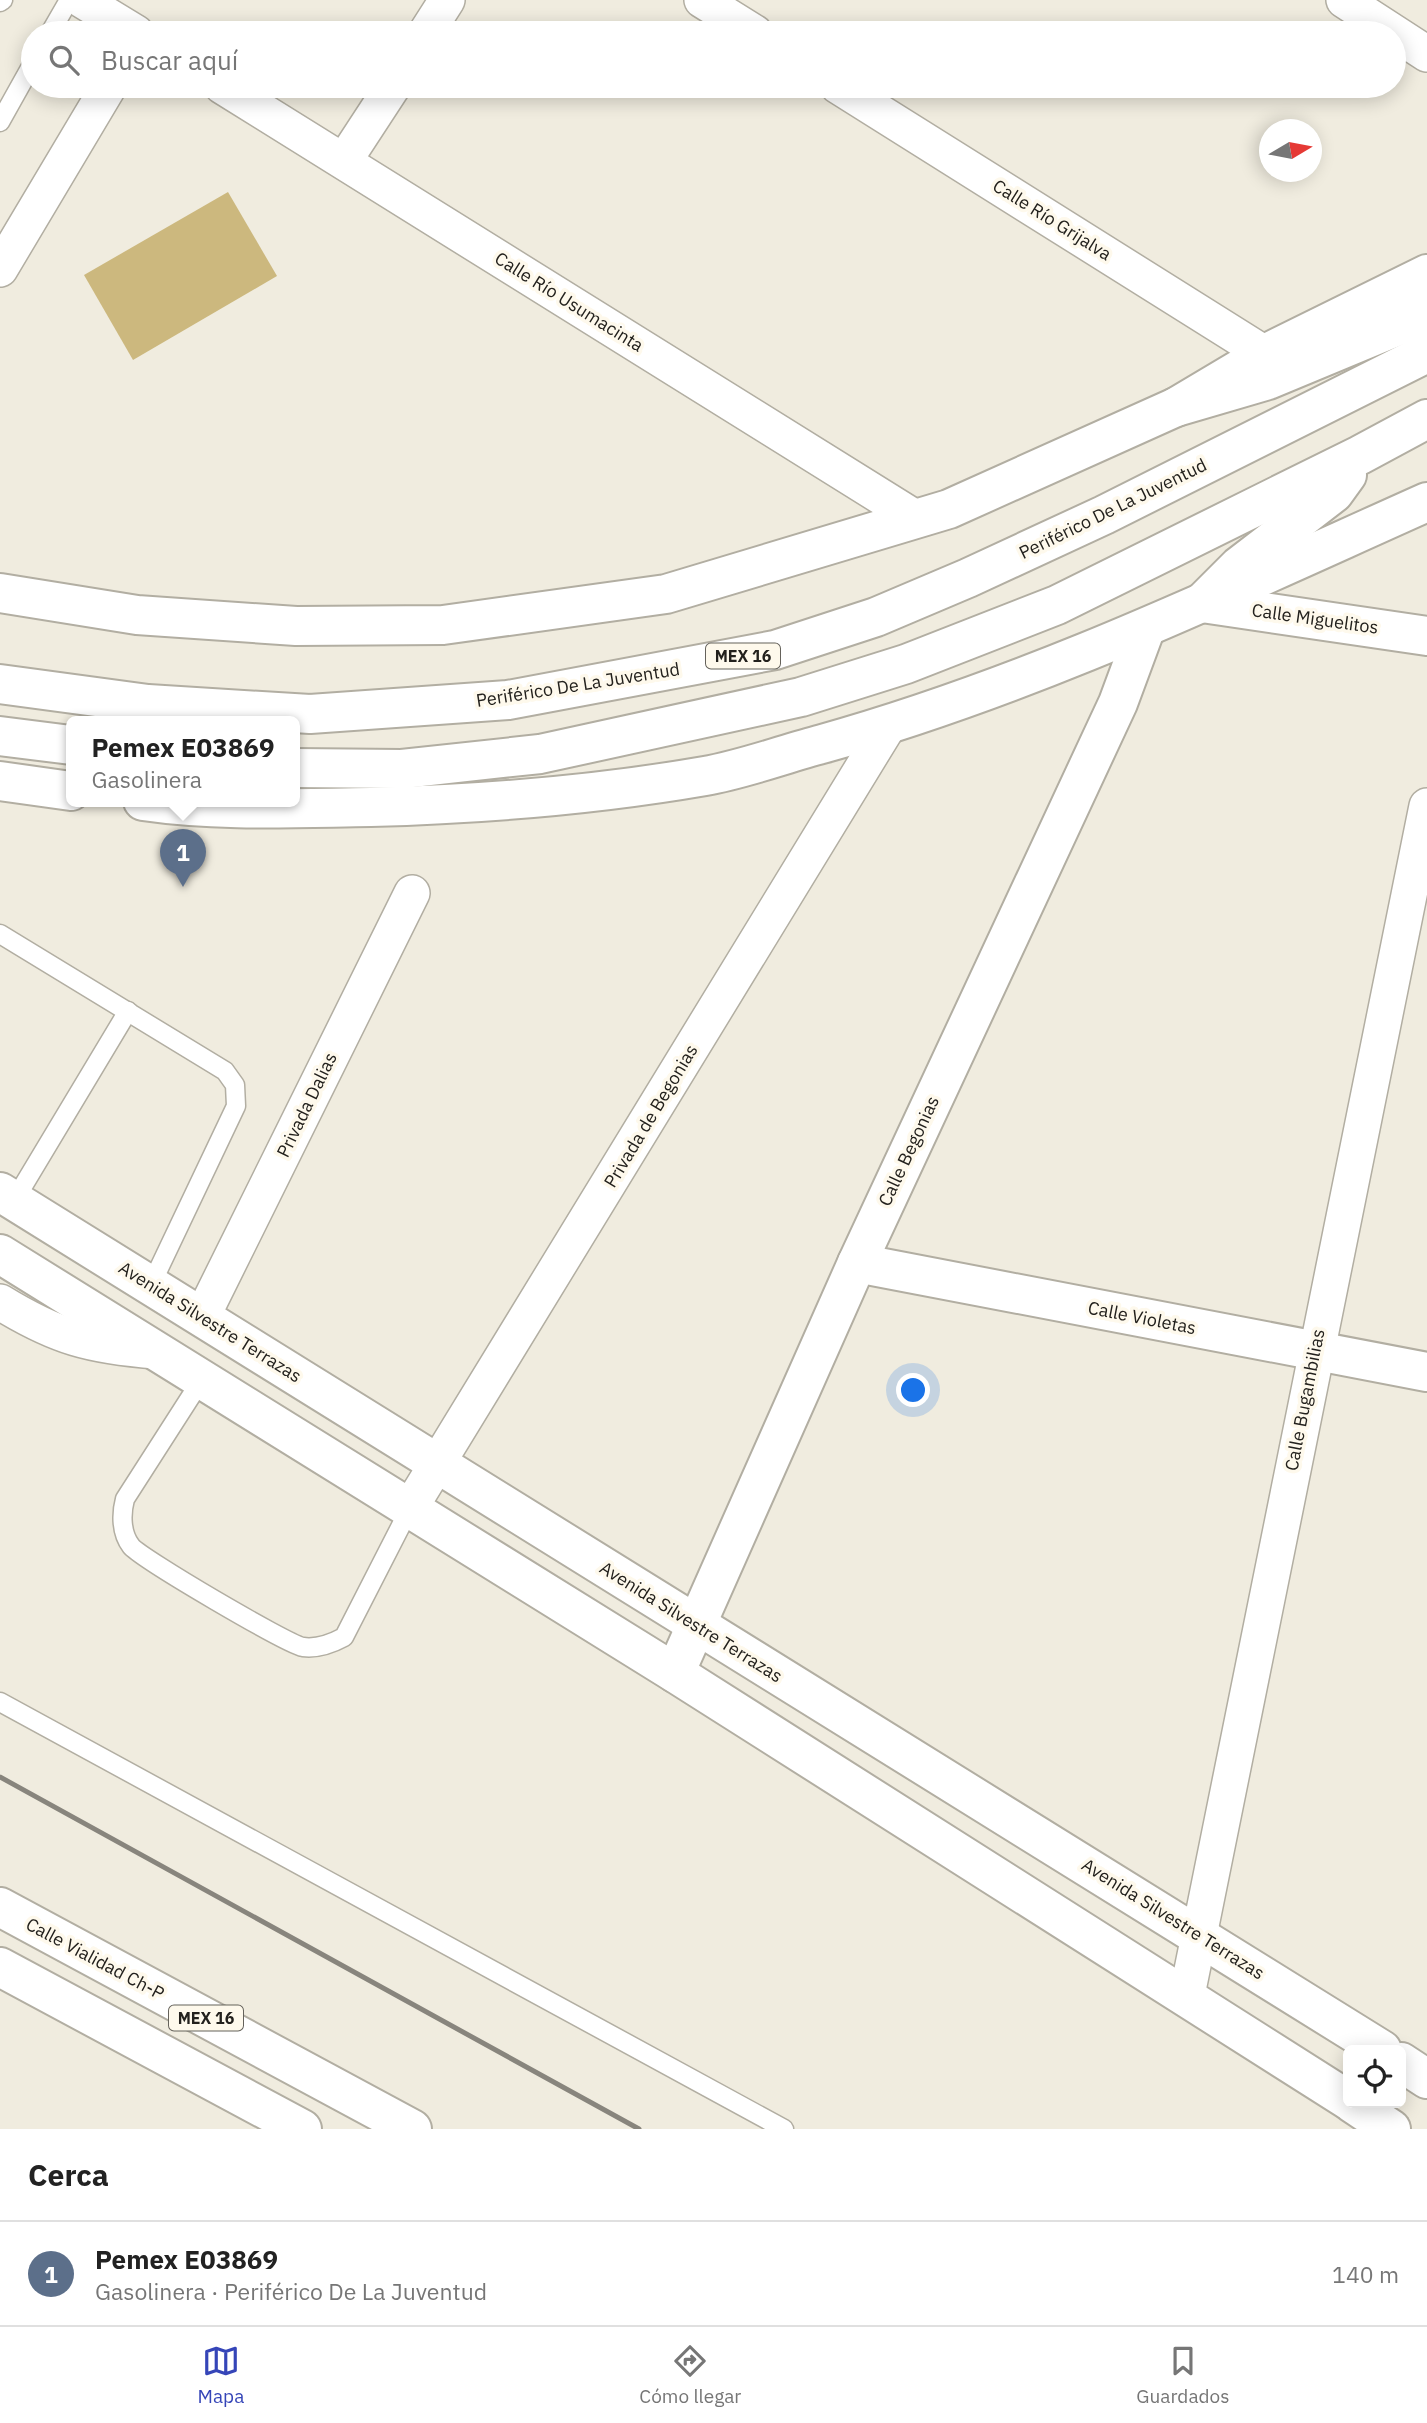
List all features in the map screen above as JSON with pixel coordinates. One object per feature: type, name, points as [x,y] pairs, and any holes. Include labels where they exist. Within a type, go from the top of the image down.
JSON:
[{"type":"main road","points":[[0,593],[137,615],[296,625],[443,625],[666,594],[948,509],[1176,407],[1265,355],[1427,274]]},
{"type":"main road","points":[[1176,407],[1268,380],[1427,314]]},
{"type":"main road","name":"Periférico De La Juventud","points":[[0,684],[148,704],[310,714],[508,700],[775,650],[876,617],[968,578],[1140,497],[1427,353]]},
{"type":"main road","points":[[300,768],[402,769],[540,754],[801,697],[906,664],[1058,605],[1422,425]]},
{"type":"main road","points":[[1202,603],[1239,566],[1334,493],[1360,456]]},
{"type":"main road","points":[[237,807],[268,809],[438,805],[595,791],[709,775],[890,723],[981,693],[1145,630],[1427,502]]},
{"type":"main road","name":"Calle Miguelitos","points":[[1202,603],[1427,636]]},
{"type":"main road","name":"Calle Begonias","points":[[675,1673],[857,1263],[1118,703],[1145,630]]},
{"type":"main road","points":[[0,736],[66,744]]},
{"type":"main road","points":[[0,781],[66,790]]},
{"type":"main road","name":"Avenida Silvestre Terrazas","points":[[7,1196],[1374,2045]]},
{"type":"main road","points":[[0,1254],[675,1673],[1187,1995],[1343,2096]]},
{"type":"main road","name":"Calle Violetas","points":[[857,1263],[1427,1372]]},
{"type":"main road","name":"Calle Vialidad Ch-P","points":[[0,1908],[411,2129]]},
{"type":"main road","name":"MEX 16","points":[[0,1967],[302,2129]]},
{"type":"main road","points":[[1406,2065],[1427,2079]]},
{"type":"main road","points":[[1360,2108],[1391,2129]]},
{"type":"street","points":[[82,0],[116,21]]},
{"type":"street","points":[[434,21],[447,0]]},
{"type":"street","points":[[702,0],[736,21]]},
{"type":"street","points":[[1344,0],[1376,21]]},
{"type":"street","points":[[1406,40],[1427,54]]},
{"type":"street","points":[[0,269],[102,98]]},
{"type":"street","name":"Calle Río Usumacinta","points":[[242,98],[916,519]]},
{"type":"street","points":[[344,161],[385,98]]},
{"type":"street","name":"Calle Río Grijalva","points":[[857,98],[1265,355]]},
{"type":"street","name":"Privada de Begonias","points":[[410,1508],[439,1465],[890,723]]},
{"type":"street","name":"Calle Bugambilias","points":[[1187,1995],[1427,806]]},
{"type":"street","name":"Privada Dalias","points":[[202,1317],[412,893]]},
{"type":"street","points":[[0,1302],[62,1336],[104,1347],[157,1351]]},
{"type":"lane","points":[[57,21],[69,0]]},
{"type":"lane","points":[[0,122],[21,84]]},
{"type":"lane","points":[[0,934],[225,1071],[235,1085],[236,1106],[151,1284]]},
{"type":"lane","points":[[7,1196],[128,1011]]},
{"type":"lane","points":[[202,1379],[125,1499],[121,1512],[131,1546],[156,1566],[300,1646],[329,1644],[344,1637],[410,1508]]},
{"type":"lane","points":[[0,1702],[784,2129]]},
{"type":"shaded area","points":[[228,192],[277,276],[133,360],[84,275]]},
{"type":"railway","points":[[0,1777],[639,2129]]},
{"type":"place","name":"Pemex E03869","points":[[183,887]]}]
